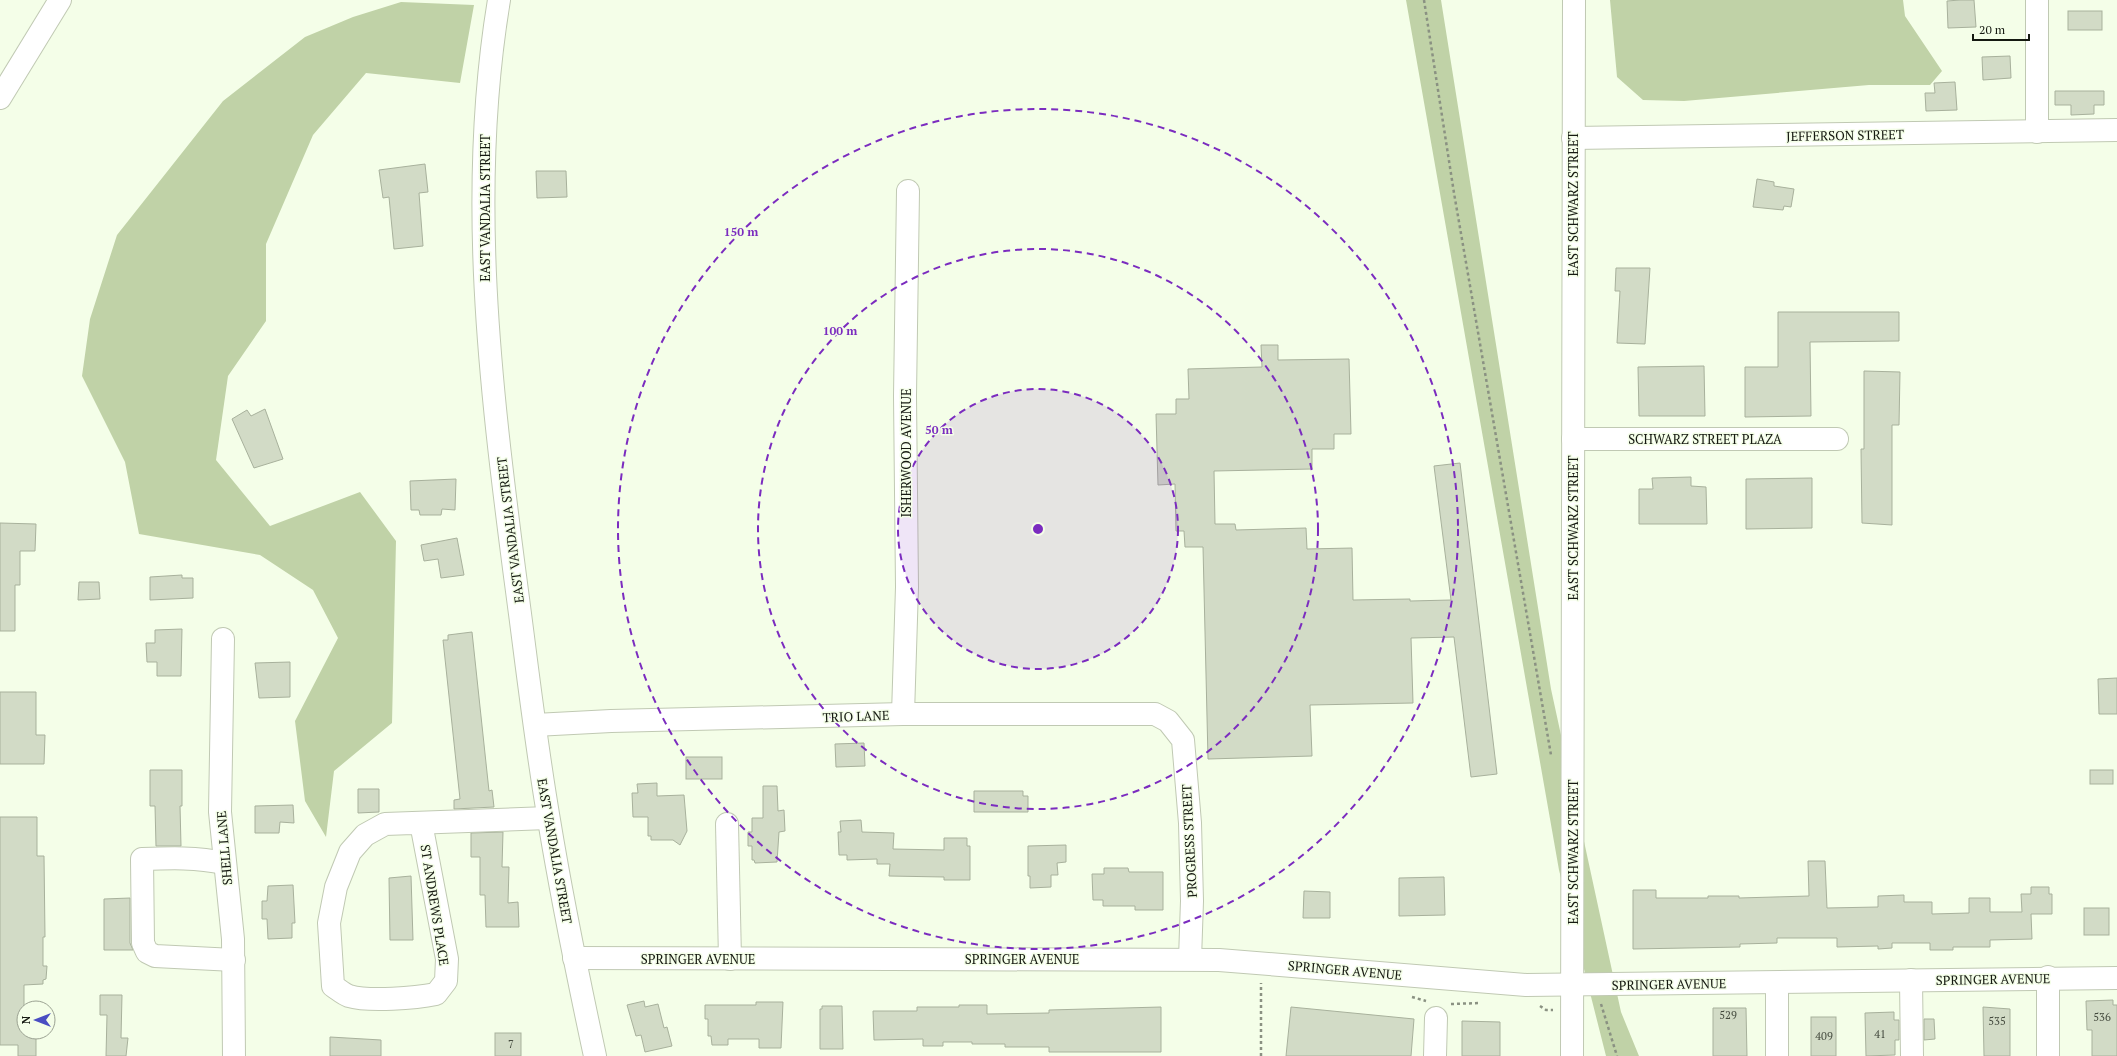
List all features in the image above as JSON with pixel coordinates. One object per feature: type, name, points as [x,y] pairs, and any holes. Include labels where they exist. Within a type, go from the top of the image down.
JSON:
[{"type":"street","points":[[0,98],[60,0]]},
{"type":"street","name":"EAST VANDALIA STREET","points":[[499,0],[487,90],[483,152],[482,234],[488,342],[510,536],[548,818],[574,958],[595,1056]]},
{"type":"street","name":"EAST SCHWARZ STREET","points":[[1572,1056],[1574,0]]},
{"type":"street","points":[[2037,0],[2037,132]]},
{"type":"street","name":"JEFFERSON STREET","points":[[1573,138],[2117,130]]},
{"type":"street","name":"ISHERWOOD AVENUE","points":[[903,714],[907,587],[905,396],[908,191]]},
{"type":"street","name":"SCHWARZ STREET PLAZA","points":[[1573,439],[1836,439]]},
{"type":"street","name":"SHELL LANE","points":[[223,639],[220,812],[234,960],[234,1056]]},
{"type":"street","name":"TRIO LANE","points":[[535,725],[610,721],[903,714],[1155,714],[1173,727]]},
{"type":"street","name":"PROGRESS STREET","points":[[1173,727],[1183,740],[1190,823],[1192,901],[1190,959]]},
{"type":"street","name":"ST ANDREWS PLACE","points":[[421,823],[447,959],[446,981],[436,994],[415,998],[374,998],[349,996],[333,986],[329,923],[336,887],[350,852],[365,835],[385,824],[548,818]]},
{"type":"street","points":[[727,824],[730,959]]},
{"type":"street","points":[[224,863],[205,859],[142,859],[143,943],[147,952],[155,956],[234,960]]},
{"type":"street","name":"SPRINGER AVENUE","points":[[574,958],[1190,959],[1314,966],[1526,985],[1778,983],[2048,977],[2117,978]]},
{"type":"street","points":[[2048,977],[2048,1056]]},
{"type":"street","points":[[1911,980],[1912,1056]]},
{"type":"street","points":[[1777,1056],[1778,983]]},
{"type":"street","points":[[1435,1056],[1436,1018]]},
{"type":"path","points":[[1424,0],[1454,193],[1551,756]]},
{"type":"path","points":[[1261,977],[1261,1056]]},
{"type":"path","points":[[1601,1006],[1617,1056]]},
{"type":"green space","points":[[1406,0],[1441,0],[1551,689],[1621,1012],[1639,1056],[1606,1056],[1559,870]]},
{"type":"green space","points":[[1610,0],[1903,0],[1905,16],[1942,71],[1930,85],[1869,85],[1684,101],[1643,100],[1617,77]]},
{"type":"green space","points":[[401,2],[474,5],[460,83],[366,73],[313,135],[266,244],[266,321],[228,376],[216,460],[270,526],[360,492],[396,541],[392,723],[334,771],[326,837],[305,801],[295,721],[338,638],[313,590],[260,555],[139,534],[125,462],[82,376],[90,319],[117,235],[223,101],[305,37],[353,17]]},
{"type":"building","points":[[1974,0],[1976,27],[1948,28],[1947,1]]},
{"type":"building","points":[[2068,11],[2102,11],[2102,30],[2068,30]]},
{"type":"building","points":[[2010,56],[2011,78],[1983,80],[1982,57]]},
{"type":"building","points":[[1955,82],[1957,110],[1926,111],[1925,93],[1935,93],[1934,83]]},
{"type":"building","points":[[2055,91],[2104,91],[2104,105],[2094,105],[2094,114],[2071,115],[2071,105],[2055,105]]},
{"type":"building","points":[[425,164],[428,192],[419,193],[423,246],[394,249],[389,197],[383,198],[379,170]]},
{"type":"building","points":[[536,171],[566,171],[567,197],[537,198]]},
{"type":"building","points":[[1757,179],[1774,182],[1774,186],[1794,189],[1791,207],[1784,206],[1783,210],[1753,207]]},
{"type":"building","points":[[1616,268],[1650,268],[1645,344],[1617,343],[1620,291],[1615,291]]},
{"type":"building","points":[[1778,312],[1899,312],[1899,341],[1810,342],[1811,416],[1745,417],[1745,367],[1778,367]]},
{"type":"building","points":[[1261,345],[1278,345],[1278,360],[1349,359],[1351,434],[1334,434],[1334,449],[1312,449],[1312,469],[1214,471],[1215,524],[1235,524],[1236,530],[1306,528],[1307,549],[1352,548],[1353,600],[1451,600],[1434,466],[1460,463],[1497,774],[1471,777],[1454,637],[1411,638],[1413,703],[1310,705],[1312,756],[1208,759],[1203,547],[1185,547],[1184,531],[1176,531],[1175,484],[1158,485],[1156,414],[1176,414],[1176,399],[1189,399],[1188,369],[1262,367]]},
{"type":"building","points":[[1704,366],[1705,416],[1639,416],[1638,367]]},
{"type":"building","points":[[1864,371],[1900,372],[1899,425],[1892,425],[1892,525],[1862,523],[1861,449],[1864,449]]},
{"type":"building","points":[[265,409],[283,459],[254,468],[232,419],[247,410],[251,416]]},
{"type":"building","points":[[1691,477],[1691,486],[1706,487],[1707,524],[1639,524],[1639,489],[1653,489],[1652,478]]},
{"type":"building","points":[[1812,478],[1812,528],[1746,529],[1746,479]]},
{"type":"building","points":[[456,479],[455,510],[442,509],[441,515],[420,515],[419,510],[411,510],[410,481]]},
{"type":"building","points":[[0,523],[36,524],[35,551],[20,551],[20,585],[15,585],[15,631],[0,631]]},
{"type":"building","points":[[457,538],[464,575],[441,578],[438,559],[424,561],[421,545]]},
{"type":"building","points":[[182,575],[182,578],[193,578],[193,598],[150,600],[150,577]]},
{"type":"building","points":[[79,582],[99,582],[100,599],[78,600]]},
{"type":"building","points":[[182,629],[181,676],[157,676],[157,662],[147,662],[146,643],[155,643],[155,630]]},
{"type":"building","points":[[472,632],[489,791],[492,790],[494,807],[454,809],[454,800],[460,799],[443,640],[448,640],[448,635]]},
{"type":"building","points":[[290,662],[290,697],[259,698],[255,663]]},
{"type":"building","points":[[2117,678],[2117,714],[2099,714],[2098,679]]},
{"type":"building","points":[[0,692],[36,692],[36,735],[45,735],[44,764],[0,764]]},
{"type":"building","points":[[864,743],[865,766],[836,767],[835,744]]},
{"type":"building","points":[[686,757],[722,757],[722,779],[686,779]]},
{"type":"building","points":[[150,770],[182,770],[182,806],[180,806],[181,846],[156,846],[155,806],[150,806]]},
{"type":"building","points":[[2090,770],[2113,770],[2113,784],[2090,784]]},
{"type":"building","points":[[657,783],[657,796],[684,795],[687,831],[680,845],[673,840],[651,840],[651,836],[648,836],[648,817],[633,817],[632,793],[638,793],[637,784]]},
{"type":"building","points":[[763,786],[777,786],[778,811],[784,810],[785,831],[779,832],[777,862],[755,863],[754,860],[752,860],[752,846],[748,846],[748,832],[752,832],[752,818],[763,818]]},
{"type":"building","points":[[358,789],[379,789],[379,812],[358,813]]},
{"type":"building","points":[[974,791],[1023,791],[1023,796],[1028,796],[1028,812],[974,812]]},
{"type":"building","points":[[293,805],[294,823],[280,822],[279,833],[255,833],[255,806]]},
{"type":"building","points":[[0,817],[37,817],[37,856],[44,856],[45,937],[43,937],[43,966],[47,966],[46,979],[43,980],[43,984],[24,985],[24,1000],[16,1000],[16,1040],[36,1040],[36,1056],[18,1056],[18,1045],[0,1045]]},
{"type":"building","points":[[861,820],[862,832],[894,833],[893,849],[944,850],[944,838],[967,838],[967,846],[970,846],[970,880],[944,880],[944,877],[889,876],[890,864],[877,864],[877,859],[847,860],[847,855],[839,855],[838,832],[841,832],[840,821]]},
{"type":"building","points":[[503,832],[502,867],[509,867],[508,903],[518,902],[519,927],[486,927],[485,895],[480,895],[480,857],[471,857],[471,833]]},
{"type":"building","points":[[1066,845],[1066,862],[1057,863],[1058,875],[1051,875],[1051,887],[1030,888],[1030,876],[1028,876],[1028,846]]},
{"type":"building","points":[[1808,861],[1825,861],[1827,908],[1878,907],[1878,896],[1904,895],[1904,902],[1932,902],[1932,914],[1969,913],[1969,898],[1990,898],[1990,912],[2022,912],[2021,894],[2031,894],[2031,887],[2049,887],[2049,894],[2052,894],[2052,914],[2031,914],[2032,939],[1990,940],[1990,947],[1953,947],[1953,950],[1930,950],[1930,943],[1892,943],[1892,948],[1878,949],[1878,946],[1837,947],[1837,938],[1777,938],[1777,943],[1740,944],[1740,947],[1633,949],[1633,890],[1656,890],[1656,898],[1708,898],[1708,896],[1739,896],[1739,898],[1809,896]]},
{"type":"building","points":[[1104,868],[1128,868],[1129,872],[1163,872],[1163,910],[1135,910],[1135,906],[1103,906],[1103,900],[1093,900],[1092,874],[1104,874]]},
{"type":"building","points":[[411,876],[413,940],[390,940],[389,878]]},
{"type":"building","points":[[1444,877],[1445,915],[1399,916],[1399,878]]},
{"type":"building","points":[[293,885],[295,923],[292,923],[292,938],[268,939],[267,919],[262,919],[262,901],[267,901],[268,886]]},
{"type":"building","points":[[1304,891],[1330,892],[1330,918],[1303,918]]},
{"type":"building","points":[[130,898],[130,943],[133,950],[104,950],[104,899]]},
{"type":"building","points":[[2084,908],[2109,908],[2109,935],[2084,935]]},
{"type":"building","points":[[100,995],[122,995],[121,1038],[128,1038],[126,1056],[106,1056],[107,1015],[100,1015]]},
{"type":"building","points":[[2113,1000],[2113,1005],[2117,1005],[2117,1056],[2092,1056],[2092,1030],[2087,1030],[2086,1001]]},
{"type":"building","points":[[644,1001],[645,1007],[658,1004],[664,1028],[667,1027],[672,1046],[645,1052],[641,1035],[636,1036],[627,1005]]},
{"type":"building","points":[[756,1002],[783,1002],[781,1048],[759,1048],[759,1039],[728,1039],[728,1045],[712,1045],[711,1036],[708,1036],[708,1019],[705,1019],[705,1005],[756,1005]]},
{"type":"building","points":[[959,1005],[987,1005],[987,1014],[1049,1013],[1049,1010],[1161,1007],[1161,1052],[1049,1052],[1049,1047],[1005,1047],[1005,1044],[972,1044],[972,1042],[943,1042],[943,1046],[923,1046],[923,1039],[874,1040],[873,1011],[917,1011],[917,1007],[959,1007]]},
{"type":"building","points":[[822,1006],[842,1006],[843,1049],[820,1049],[820,1009],[822,1009]]},
{"type":"building","points":[[1291,1007],[1414,1019],[1411,1056],[1286,1056]]},
{"type":"building","points":[[1983,1007],[2010,1009],[2010,1056],[1984,1056]]},
{"type":"building","points":[[1713,1008],[1746,1008],[1747,1056],[1713,1056]]},
{"type":"building","points":[[1894,1012],[1894,1020],[1899,1020],[1899,1040],[1895,1040],[1895,1055],[1866,1056],[1865,1013]]},
{"type":"building","points":[[1811,1017],[1836,1017],[1836,1056],[1811,1056]]},
{"type":"building","points":[[1924,1019],[1934,1019],[1935,1039],[1924,1040]]},
{"type":"building","points":[[1462,1021],[1500,1022],[1500,1056],[1462,1056]]},
{"type":"building","points":[[495,1033],[521,1033],[521,1056],[495,1056]]},
{"type":"building","points":[[330,1037],[381,1040],[381,1056],[330,1056]]}]
